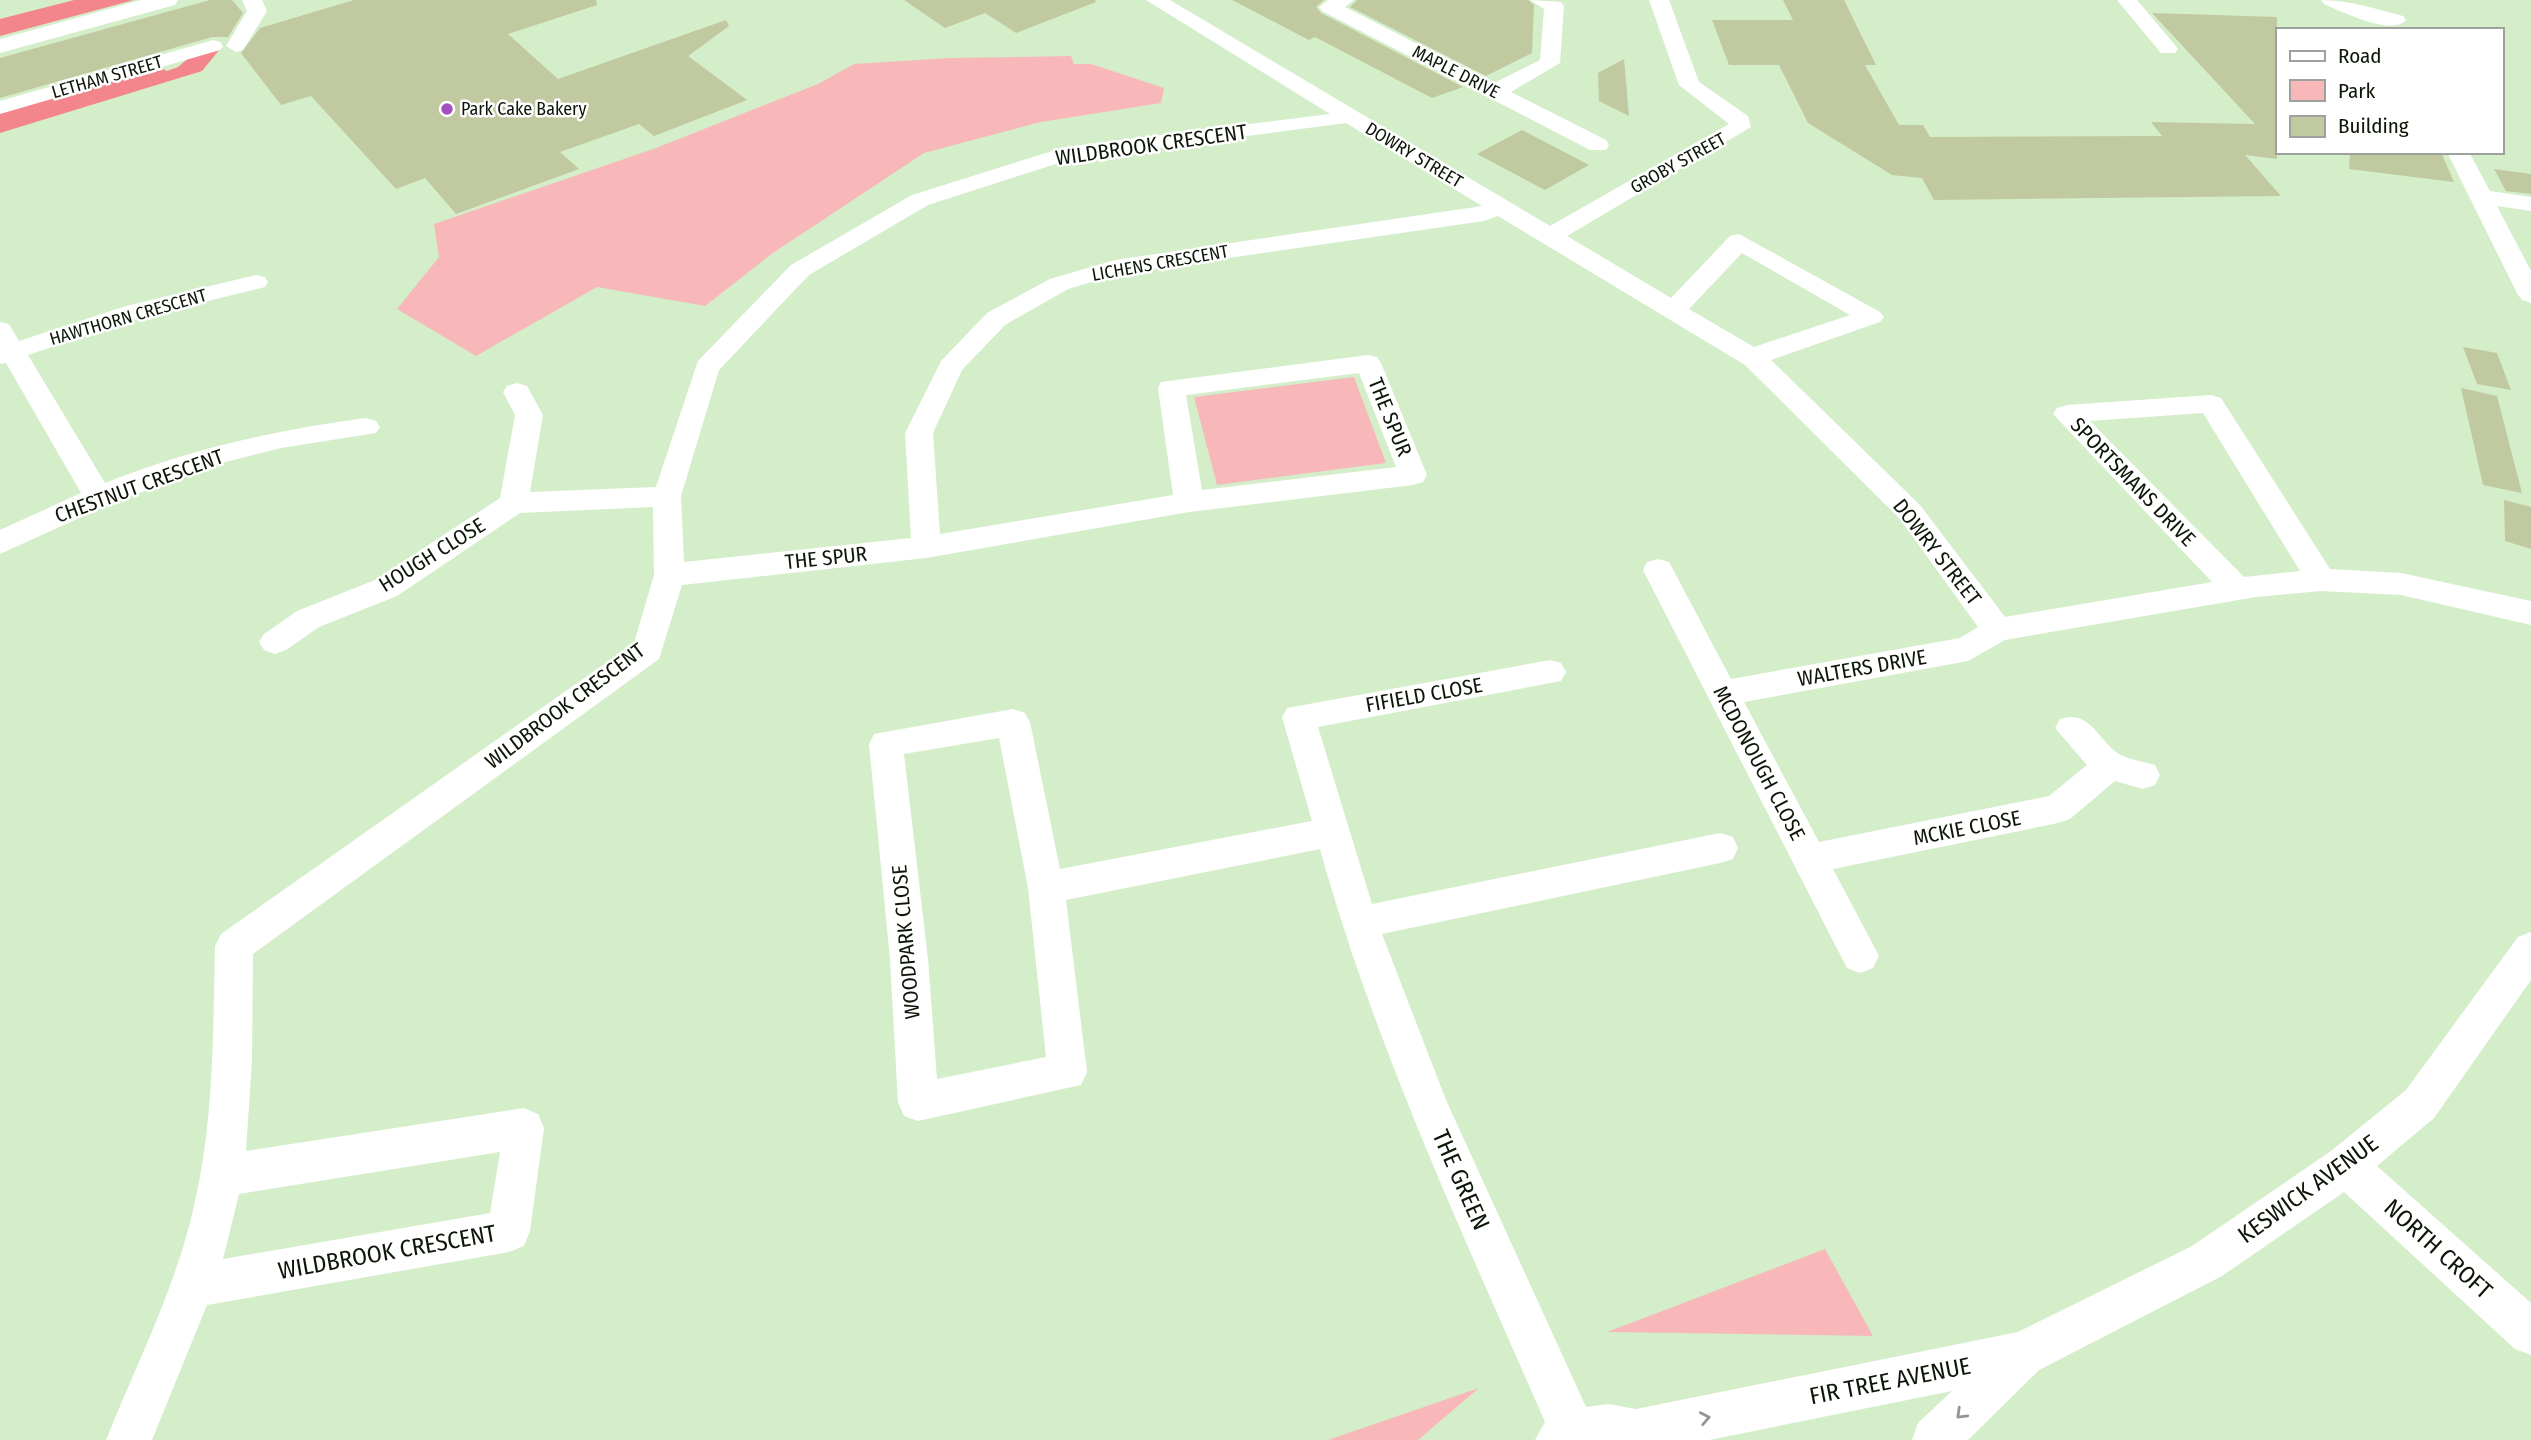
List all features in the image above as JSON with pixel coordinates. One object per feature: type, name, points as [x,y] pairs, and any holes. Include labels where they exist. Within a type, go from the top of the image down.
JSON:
[{"type":"highway","points":[[0,46],[167,0]]},
{"type":"street","points":[[236,46],[257,10],[251,0]]},
{"type":"street","name":"MAPLE DRIVE","points":[[1344,0],[1329,7],[1598,145]]},
{"type":"street","points":[[1494,92],[1549,63],[1554,6],[1540,0]]},
{"type":"street","name":"GROBY STREET","points":[[1550,236],[1740,127],[1740,121],[1690,85],[1659,0]]},
{"type":"street","points":[[2127,0],[2168,49]]},
{"type":"street","points":[[2331,0],[2398,25]]},
{"type":"street","points":[[2386,0],[2398,25]]},
{"type":"street","name":"DOWRY STREET","points":[[1173,3],[1347,115],[1754,359],[1910,512],[1997,630]]},
{"type":"street","name":"LETHAM STREET","points":[[0,108],[213,46]]},
{"type":"street","name":"WILDBROOK CRESCENT","points":[[129,1440],[192,1286],[222,1176],[232,1077],[234,946],[648,650],[669,575],[667,496],[707,368],[800,270],[920,200],[1065,154],[1335,120],[1347,115]]},
{"type":"street","points":[[2459,154],[2531,295]]},
{"type":"street","points":[[2482,197],[2531,204]]},
{"type":"street","name":"LICHENS CRESCENT","points":[[926,547],[919,433],[950,367],[996,319],[1059,284],[1115,267],[1484,214],[1499,206]]},
{"type":"street","points":[[1673,309],[1685,301],[1739,241],[1871,317],[1765,352],[1754,359]]},
{"type":"street","name":"HAWTHORN CRESCENT","points":[[4,346],[256,282]]},
{"type":"street","points":[[4,346],[99,498]]},
{"type":"street","name":"THE SPUR","points":[[669,575],[926,547],[1189,502],[1413,475],[1368,363],[1171,388],[1189,502]]},
{"type":"street","points":[[517,392],[529,415],[514,503],[667,496]]},
{"type":"street","name":"SPORTSMANS DRIVE","points":[[2237,589],[2067,414],[2211,404],[2321,580]]},
{"type":"street","name":"CHESTNUT CRESCENT","points":[[0,542],[99,498],[213,457],[279,439],[366,427]]},
{"type":"street","name":"HOUGH CLOSE","points":[[275,642],[308,619],[386,588],[514,503]]},
{"type":"street","name":"MCDONOUGH CLOSE","points":[[1658,570],[1860,956]]},
{"type":"street","points":[[1997,630],[2237,589],[2321,580],[2401,584],[2531,613]]},
{"type":"street","name":"WALTERS DRIVE","points":[[1723,693],[1968,649],[1997,630]]},
{"type":"street","name":"FIFIELD CLOSE","points":[[1299,717],[1550,672]]},
{"type":"street","name":"THE GREEN","points":[[1299,717],[1359,923],[1428,1105],[1565,1436]]},
{"type":"street","name":"WOODPARK CLOSE","points":[[1013,722],[1046,888],[1067,1072],[918,1102],[909,959],[886,744],[1013,722]]},
{"type":"street","points":[[2073,728],[2110,766],[2143,775]]},
{"type":"street","name":"MCKIE CLOSE","points":[[1810,859],[2058,809],[2110,766]]},
{"type":"street","points":[[1046,888],[1332,832]]},
{"type":"street","points":[[1359,923],[1720,848]]},
{"type":"street","name":"KESWICK AVENUE","points":[[2023,1354],[2207,1261],[2346,1166],[2420,1104],[2531,948]]},
{"type":"street","name":"WILDBROOK CRESCENT","points":[[192,1286],[509,1231],[524,1128],[222,1176]]},
{"type":"street","name":"NORTH CROFT","points":[[2346,1166],[2531,1333]]},
{"type":"street","name":"FIR TREE AVENUE","points":[[1565,1436],[1615,1427],[1647,1436],[2023,1354]]},
{"type":"street","name":"FIR TREE AVENUE","points":[[1935,1440],[2023,1354]]},
{"type":"green space","points":[[1071,56],[1074,64],[1091,64],[1164,88],[1161,103],[1041,122],[924,153],[773,253],[705,306],[597,287],[476,356],[397,309],[439,257],[434,224],[656,148],[818,84],[854,64],[950,58]]},
{"type":"green space","points":[[1354,377],[1386,463],[1217,485],[1194,397]]},
{"type":"green space","points":[[1825,1249],[1873,1336],[1607,1332]]},
{"type":"green space","points":[[1479,1388],[1418,1440],[1328,1440]]},
{"type":"shaded area","points":[[74,0],[134,0],[0,36],[0,19]]},
{"type":"shaded area","points":[[220,49],[202,71],[0,133],[0,113],[157,66],[167,71],[178,67],[190,57]]},
{"type":"building","points":[[210,0],[232,0],[243,13],[228,37],[212,37],[0,98],[0,58]]},
{"type":"building","name":"Park Cake Bakery","points":[[354,0],[596,0],[597,5],[508,34],[558,79],[726,20],[729,26],[688,56],[747,100],[654,136],[639,124],[560,152],[579,169],[456,214],[425,178],[396,189],[311,96],[281,105],[241,53],[260,28]]},
{"type":"building","points":[[904,0],[1096,2],[1016,33],[985,13],[945,28]]},
{"type":"building","points":[[1232,0],[1324,0],[1316,7],[1321,13],[1463,87],[1432,98],[1315,37],[1309,40]]},
{"type":"building","points":[[1357,0],[1528,0],[1534,5],[1532,53],[1486,76],[1350,7]]},
{"type":"building","points":[[1783,0],[1844,0],[1876,65],[1865,65],[1899,125],[1923,125],[1930,137],[2162,136],[2151,122],[2255,124],[2152,13],[2277,17],[2277,159],[2245,155],[2281,196],[1934,200],[1922,178],[1892,175],[1808,123],[1779,65],[1729,65],[1712,20],[1793,20]]},
{"type":"building","points":[[1624,59],[1629,116],[1599,101],[1598,73]]},
{"type":"building","points":[[1522,130],[1589,165],[1545,190],[1477,154]]},
{"type":"building","points":[[2350,154],[2442,154],[2454,182],[2349,169]]},
{"type":"building","points":[[2494,169],[2531,174],[2531,194],[2506,191]]},
{"type":"building","points":[[2463,347],[2497,353],[2511,390],[2477,384]]},
{"type":"building","points":[[2461,388],[2497,396],[2522,493],[2483,485]]},
{"type":"building","points":[[2504,500],[2531,507],[2531,549],[2505,541]]},
{"type":"place","name":"Park Cake Bakery","points":[[447,109]]}]
